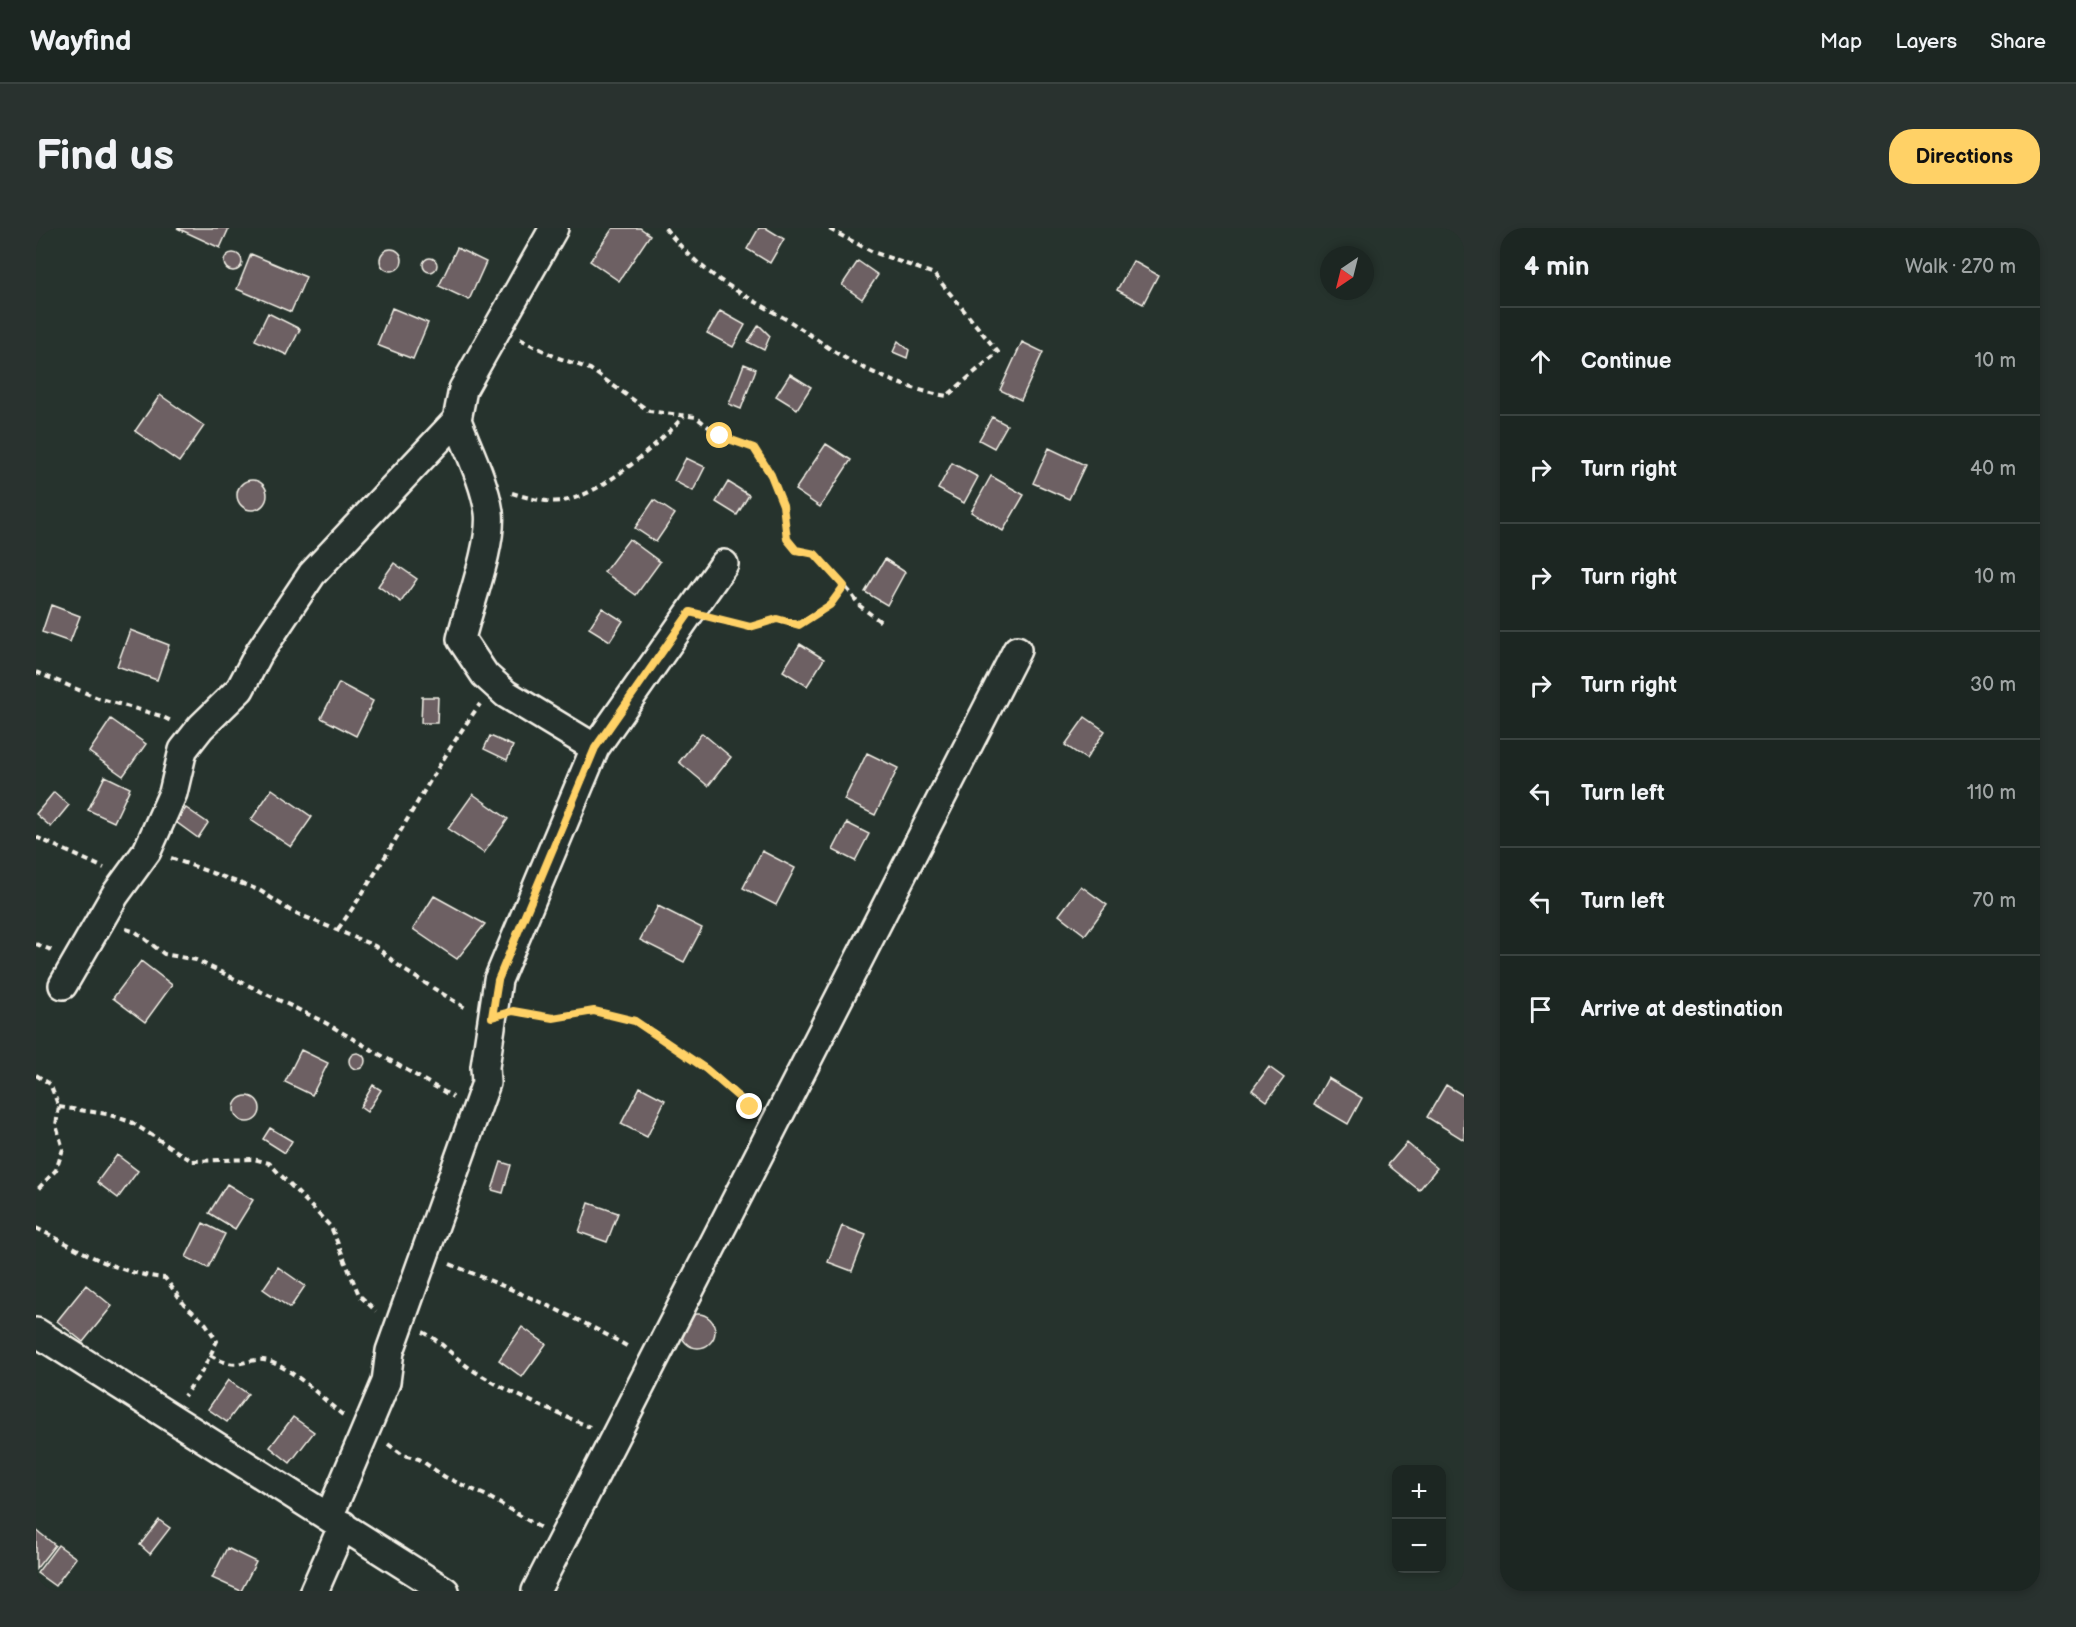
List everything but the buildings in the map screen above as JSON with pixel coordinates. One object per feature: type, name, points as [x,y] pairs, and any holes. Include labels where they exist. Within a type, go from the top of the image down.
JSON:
[{"type":"street","points":[[554,228],[463,389],[457,420],[480,481],[489,514],[487,543],[462,639],[485,675],[506,694],[595,748]]},
{"type":"street","points":[[63,985],[99,922],[147,851],[173,793],[183,750],[240,688],[259,653],[312,574],[457,420]]},
{"type":"street","points":[[314,1591],[363,1432],[386,1382],[390,1351],[486,1083],[485,1067],[498,980],[595,748],[724,564]]},
{"type":"street","points":[[536,1591],[1017,650]]},
{"type":"street","points":[[36,1332],[445,1591]]},
{"type":"path","points":[[665,228],[682,249],[714,279],[784,318],[846,359],[917,391],[947,396],[998,352],[934,274],[873,252],[827,228]]},
{"type":"path","points":[[498,328],[556,357],[590,369],[649,411],[696,417],[720,436],[754,448],[771,475],[783,505],[787,539],[796,550],[815,554],[860,606],[881,622]]},
{"type":"path","points":[[480,481],[530,500],[563,501],[614,477],[665,436],[684,416]]},
{"type":"path","points":[[690,612],[750,627],[777,619],[799,625],[830,605],[844,586]]},
{"type":"path","points":[[36,672],[98,698],[161,716],[195,735]]},
{"type":"path","points":[[338,929],[362,896],[454,740],[494,684]]},
{"type":"path","points":[[36,837],[102,866],[125,881]]},
{"type":"path","points":[[147,851],[176,859],[258,890],[291,911],[375,946],[404,969],[467,1009],[492,1017],[513,1011],[553,1018],[594,1011],[635,1021],[654,1033]]},
{"type":"path","points":[[99,922],[136,932],[164,954],[204,963],[324,1022],[477,1109]]},
{"type":"path","points":[[648,1029],[706,1069],[750,1107],[777,1120]]},
{"type":"path","points":[[36,1075],[50,1084],[59,1107],[56,1125],[63,1149],[56,1170],[36,1191]]},
{"type":"path","points":[[59,1107],[107,1114],[131,1122],[192,1161],[253,1159],[269,1163],[331,1227],[358,1295],[383,1317],[402,1320],[439,1340],[455,1359],[517,1396],[615,1437]]},
{"type":"path","points":[[36,1227],[81,1252],[123,1271],[165,1278],[184,1304],[206,1324],[217,1341],[203,1370],[170,1416]]},
{"type":"path","points":[[427,1251],[443,1262],[502,1284],[519,1295],[597,1328],[654,1362]]},
{"type":"path","points":[[210,1355],[225,1364],[265,1360],[287,1369],[363,1432],[403,1455],[419,1459],[445,1477],[487,1496],[562,1540]]},
{"type":"route","points":[[720,436],[754,448],[771,475],[783,505],[787,539],[796,550],[815,554],[844,586],[830,605],[799,625],[777,619],[750,627],[690,612],[595,748],[498,980],[492,1017],[513,1011],[553,1018],[594,1011],[635,1021],[706,1069],[750,1107]]}]
